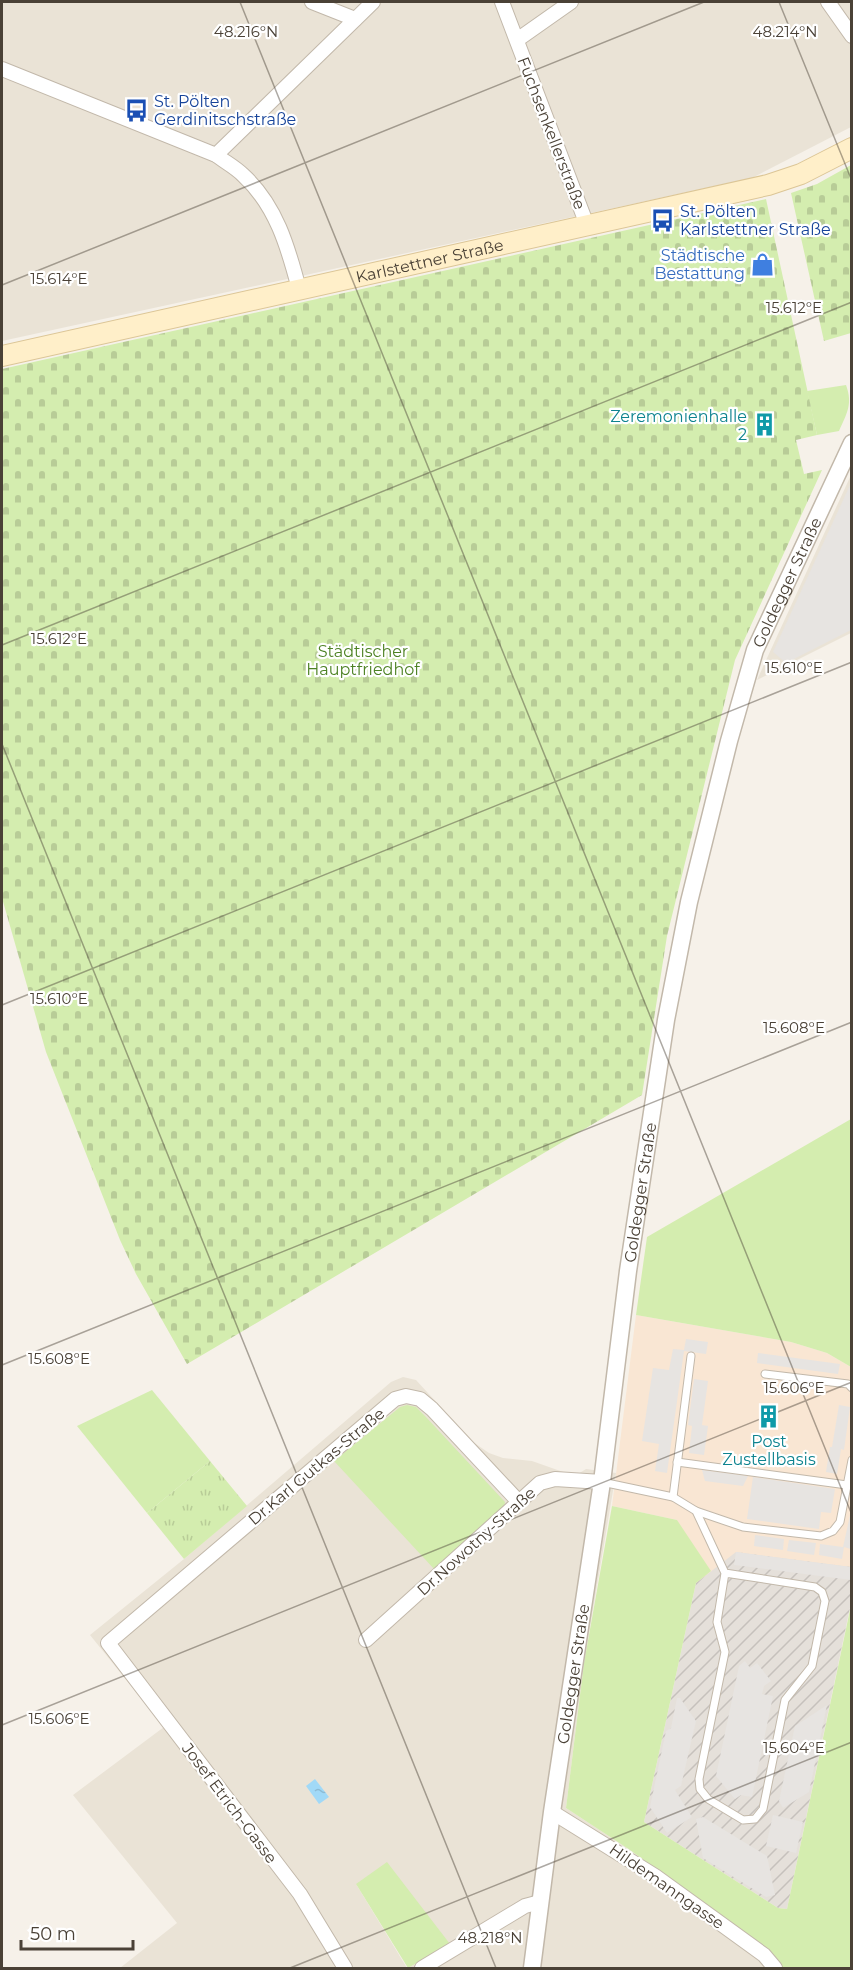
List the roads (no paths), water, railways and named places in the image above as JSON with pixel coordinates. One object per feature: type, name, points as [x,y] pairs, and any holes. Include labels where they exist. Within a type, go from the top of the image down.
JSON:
[{"type":"main road","name":"Karlstettner Straße","points":[[2,356],[768,185],[801,174],[852,148]]},
{"type":"street","points":[[312,2],[355,19]]},
{"type":"street","points":[[216,156],[373,2]]},
{"type":"street","name":"Fuchsenkellerstraße","points":[[502,2],[587,225]]},
{"type":"street","name":"Fuchsenkellerstraße","points":[[517,40],[571,2]]},
{"type":"street","points":[[828,2],[852,36]]},
{"type":"street","points":[[2,69],[216,156],[243,174],[263,197],[279,224],[299,289]]},
{"type":"street","name":"Goldegger Straße","points":[[531,1968],[602,1482],[628,1271],[666,1020],[689,902],[732,729],[755,650],[852,443]]},
{"type":"street","name":"Dr.Karl Gutkas-Straße","points":[[108,1643],[395,1399],[406,1396],[420,1399],[519,1502]]},
{"type":"street","name":"Dr.Nowotny-Straße","points":[[366,1640],[546,1480],[602,1482]]},
{"type":"street","name":"Josef Etrich-Gasse","points":[[108,1643],[300,1894],[345,1968]]},
{"type":"street","name":"Hildemanngasse","points":[[552,1812],[655,1876],[764,1955],[775,1968]]},
{"type":"street","points":[[422,1968],[525,1906],[540,1902]]},
{"type":"lane","points":[[673,1497],[691,1356]]},
{"type":"lane","points":[[765,1374],[848,1384],[852,1388]]},
{"type":"lane","points":[[602,1482],[673,1497],[696,1511],[743,1527],[820,1536],[832,1531],[840,1522],[852,1460]]},
{"type":"lane","points":[[677,1462],[847,1485]]},
{"type":"lane","points":[[696,1511],[726,1573],[717,1622],[724,1652],[699,1779],[700,1789],[708,1799],[743,1820],[754,1819],[763,1809],[786,1700],[812,1666],[825,1601],[822,1593],[815,1587],[726,1573]]},
{"type":"water","points":[[315,1779],[329,1797],[319,1804],[306,1786]]},
{"type":"place","name":"St. Pölten Gerdinitschstraße","points":[[136,110]]},
{"type":"place","name":"St. Pölten Karlstettner Straße","points":[[662,220]]},
{"type":"place","name":"Städtische Bestattung","points":[[763,264]]},
{"type":"place","name":"Zeremonienhalle 2","points":[[765,425]]},
{"type":"place","name":"Post Zustellbasis","points":[[769,1416]]},
{"type":"park label","name":"Städtischer Hauptfriedhof","points":[[363,660]]}]
